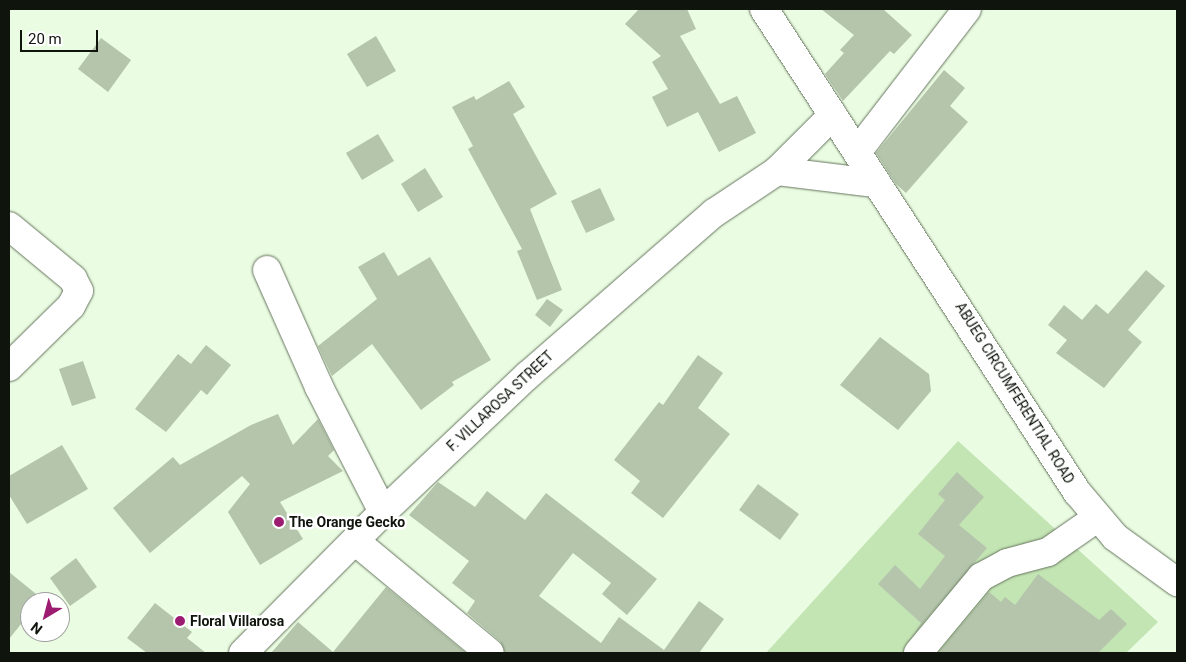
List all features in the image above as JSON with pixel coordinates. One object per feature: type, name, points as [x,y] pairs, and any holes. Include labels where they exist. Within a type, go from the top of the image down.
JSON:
[{"type":"street","name":"ABUEG CIRCUMFERENTIAL ROAD","points":[[764,9],[875,183],[954,298],[1096,518],[1131,550],[1177,582]]},
{"type":"street","points":[[857,152],[967,9]]},
{"type":"street","name":"F. VILLAROSA STREET","points":[[243,653],[383,512],[528,375],[714,214],[777,171],[832,115]]},
{"type":"street","points":[[777,171],[875,183]]},
{"type":"street","points":[[9,226],[73,279],[79,291],[71,306],[9,367]]},
{"type":"street","points":[[266,270],[319,388],[383,512]]},
{"type":"street","points":[[918,653],[981,577],[1006,563],[1048,552],[1096,518]]},
{"type":"street","points":[[355,541],[490,653]]},
{"type":"green space","points":[[958,441],[1158,622],[1126,653],[766,653]]},
{"type":"building","points":[[639,9],[687,9],[696,29],[680,36],[720,104],[737,96],[756,133],[719,152],[698,112],[667,127],[652,97],[668,89],[652,62],[661,56],[625,24]]},
{"type":"building","points":[[821,9],[883,9],[912,35],[894,54],[890,51],[843,101],[825,74],[844,53],[840,50],[854,35]]},
{"type":"building","points":[[376,36],[396,71],[367,87],[347,54]]},
{"type":"building","points":[[101,38],[131,60],[108,92],[78,69]]},
{"type":"building","points":[[944,70],[965,88],[950,106],[968,122],[906,193],[896,184],[876,153]]},
{"type":"building","points":[[509,81],[525,107],[513,114],[557,194],[530,209],[562,290],[537,300],[517,251],[522,249],[468,149],[473,146],[452,107],[474,96],[476,100]]},
{"type":"building","points":[[378,134],[394,161],[362,180],[346,153]]},
{"type":"building","points":[[425,168],[443,197],[418,212],[401,184]]},
{"type":"building","points":[[600,188],[615,220],[586,233],[571,201]]},
{"type":"building","points":[[384,252],[398,276],[430,257],[491,360],[452,382],[454,385],[421,410],[372,344],[332,376],[318,346],[377,299],[358,267]]},
{"type":"building","points":[[1146,270],[1165,286],[1128,330],[1142,342],[1104,388],[1056,353],[1067,340],[1048,325],[1064,305],[1082,320],[1096,304],[1108,314]]},
{"type":"building","points":[[547,299],[563,310],[550,327],[535,315]]},
{"type":"building","points":[[880,337],[929,374],[931,391],[898,430],[840,385]]},
{"type":"building","points":[[206,345],[231,365],[207,395],[201,390],[166,432],[135,409],[178,354],[191,364]]},
{"type":"building","points":[[698,355],[723,373],[698,408],[730,434],[663,518],[631,493],[640,481],[614,460],[659,402],[663,405]]},
{"type":"building","points":[[83,361],[96,398],[72,406],[59,369]]},
{"type":"building","points":[[278,414],[293,445],[318,419],[334,450],[328,456],[343,471],[280,502],[303,539],[260,565],[228,512],[250,484],[242,476],[150,553],[113,508],[173,457],[180,465],[251,425]]},
{"type":"building","points":[[62,445],[88,489],[27,524],[9,495],[9,476]]},
{"type":"building","points":[[957,472],[984,497],[959,525],[987,548],[912,636],[921,623],[878,584],[895,565],[920,589],[945,556],[918,534],[945,500],[938,494]]},
{"type":"building","points":[[438,482],[475,507],[487,491],[525,520],[546,493],[657,579],[627,615],[602,594],[611,583],[573,553],[539,596],[601,643],[619,617],[664,650],[699,601],[724,619],[699,653],[505,653],[500,641],[467,613],[475,601],[452,583],[469,561],[409,515]]},
{"type":"building","points":[[758,484],[799,514],[780,540],[739,510]]},
{"type":"building","points":[[76,558],[97,587],[70,606],[70,592],[60,592],[50,578]]},
{"type":"building","points":[[9,572],[34,592],[20,592],[20,625],[9,639]]},
{"type":"building","points":[[1038,574],[1099,620],[1111,609],[1127,624],[1098,653],[938,653],[989,592],[1001,602],[1005,597],[1015,605]]},
{"type":"building","points":[[386,587],[466,653],[271,653],[298,622],[333,652]]},
{"type":"building","points":[[155,603],[192,632],[187,638],[206,653],[147,653],[127,638]]},
{"type":"place","name":"The Orange Gecko","points":[[279,522]]},
{"type":"place","name":"Floral Villarosa","points":[[180,621]]}]
